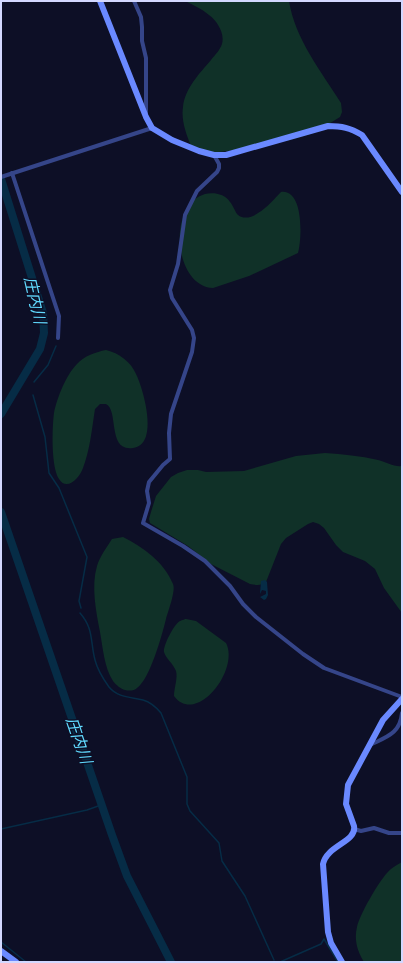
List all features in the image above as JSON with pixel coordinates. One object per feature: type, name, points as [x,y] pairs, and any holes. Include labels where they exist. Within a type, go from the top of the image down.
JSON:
[{"type":"main road","points":[[100,1],[146,117],[152,128],[172,140],[200,151],[214,155],[226,155],[328,126],[342,126],[353,129],[362,135],[402,192]]},
{"type":"main road","points":[[342,962],[331,943],[328,932],[323,864],[329,852],[349,838],[354,830],[347,808],[346,792],[348,785],[383,720],[402,698]]},
{"type":"main road","points":[[1,950],[16,962]]},
{"type":"street","points":[[134,1],[141,17],[142,41],[146,58],[146,117]]},
{"type":"street","points":[[1,176],[152,128]]},
{"type":"street","points":[[214,155],[219,164],[219,168],[217,172],[198,190],[185,215],[178,264],[170,290],[172,298],[192,330],[194,338],[192,352],[171,414],[169,433],[170,459],[157,472],[147,487],[149,503],[143,523],[183,546],[205,561],[230,586],[243,604],[303,654],[324,668],[402,698]]},
{"type":"street","points":[[11,173],[59,316],[58,338]]},
{"type":"street","points":[[369,746],[393,733],[398,727],[402,712]]},
{"type":"street","points":[[354,830],[361,831],[374,828],[389,833],[402,833]]},
{"type":"green space","points":[[185,1],[289,1],[292,15],[303,42],[317,67],[341,103],[342,112],[340,117],[314,133],[254,148],[210,153],[191,146],[183,122],[184,100],[194,81],[219,50],[223,40],[220,28],[212,18],[200,9]]},
{"type":"green space","points":[[281,192],[288,193],[294,198],[298,206],[300,216],[300,237],[298,253],[249,276],[213,288],[200,284],[190,275],[183,261],[180,245],[180,229],[184,214],[193,201],[205,194],[219,194],[228,199],[240,217],[251,217],[264,209]]},
{"type":"green space","points":[[106,350],[115,353],[124,359],[136,374],[142,391],[147,415],[148,427],[146,437],[141,445],[133,448],[125,448],[120,444],[116,437],[110,408],[106,404],[100,404],[95,409],[89,446],[83,468],[73,482],[69,484],[62,483],[56,473],[53,457],[53,420],[57,401],[62,387],[77,364],[90,355]]},
{"type":"green space","points":[[325,453],[365,457],[396,466],[402,466],[402,613],[384,588],[375,569],[365,561],[343,552],[319,524],[313,522],[308,524],[286,538],[281,544],[266,582],[258,585],[250,584],[211,564],[188,546],[150,523],[149,519],[156,496],[171,477],[178,473],[187,470],[206,472],[244,471],[296,456]]},
{"type":"green space","points":[[123,537],[138,545],[152,556],[169,576],[174,587],[162,635],[151,666],[142,683],[136,689],[130,691],[120,688],[110,676],[104,657],[94,590],[95,574],[102,555],[112,539]]},
{"type":"green space","points":[[186,619],[196,621],[226,643],[229,654],[227,667],[222,680],[214,691],[204,700],[193,704],[183,703],[174,696],[177,677],[176,671],[164,652],[167,640],[175,626],[180,621]]},
{"type":"green space","points":[[402,862],[402,962],[364,962],[356,940],[356,931],[359,921],[383,878],[390,870]]},
{"type":"water","points":[[265,580],[267,582],[268,595],[264,600],[260,597],[266,594],[266,591],[262,590],[260,594],[261,581]]},
{"type":"waterway","name":"庄内川","points":[[1,179],[43,313],[44,333],[40,349],[1,414]]},
{"type":"waterway","points":[[34,382],[48,365],[56,346]]},
{"type":"waterway","points":[[33,395],[45,437],[49,473],[59,488],[87,557],[79,601],[81,608]]},
{"type":"waterway","name":"庄内川","points":[[1,512],[127,876],[171,962]]},
{"type":"waterway","points":[[80,613],[88,624],[96,663],[109,687],[121,695],[148,702],[161,713],[187,777],[187,804],[190,811],[219,843],[222,861],[245,896],[274,960]]},
{"type":"waterway","points":[[1,829],[87,810],[101,805]]},
{"type":"waterway","points":[[280,962],[321,944],[324,939],[338,962]]},
{"type":"waterway","points":[[1,942],[26,962]]}]
